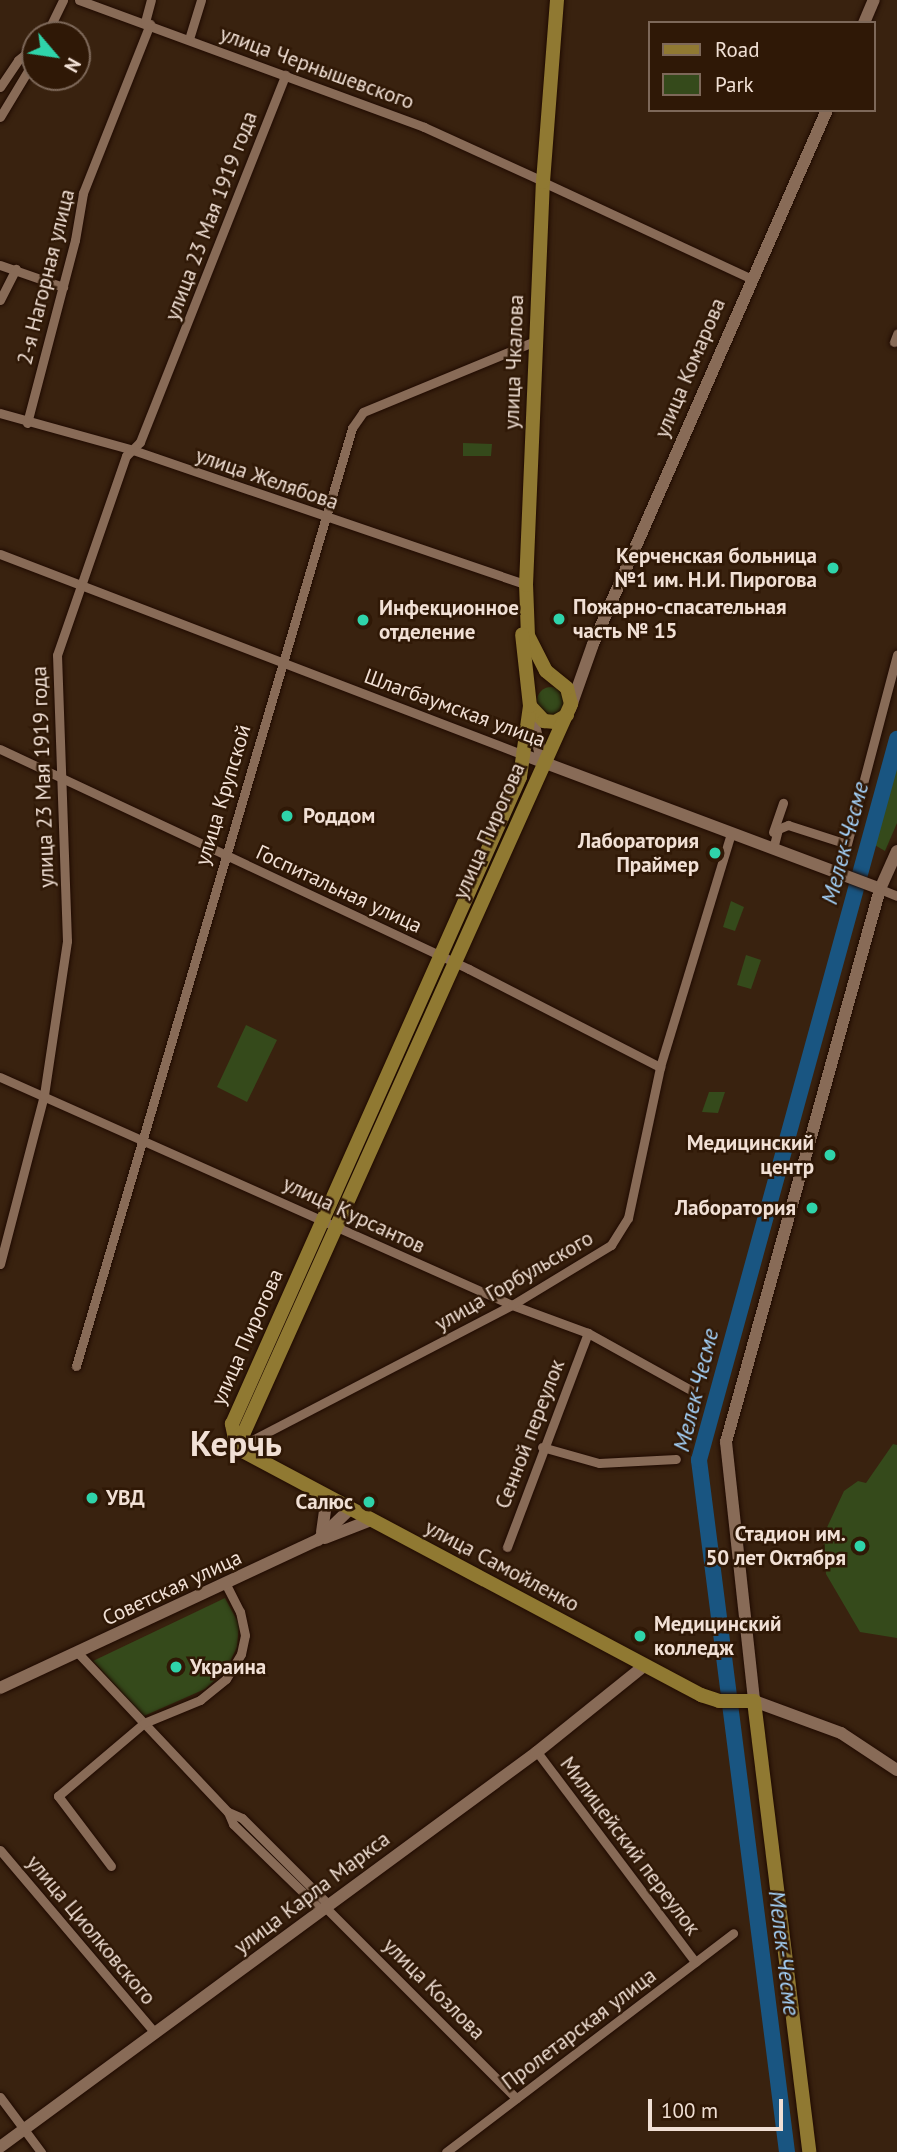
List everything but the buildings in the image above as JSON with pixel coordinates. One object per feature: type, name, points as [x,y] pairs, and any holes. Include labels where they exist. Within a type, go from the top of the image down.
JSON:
[{"type":"main road","name":"улица Чкалова","points":[[529,704],[524,584],[540,180],[555,0]]},
{"type":"main road","points":[[865,21],[874,0]]},
{"type":"main road","name":"улица Комарова","points":[[542,761],[568,712],[593,644],[826,112]]},
{"type":"main road","name":"улица Чкалова","points":[[525,636],[556,681],[570,694],[568,712]]},
{"type":"main road","name":"улица Комарова","points":[[556,681],[576,673],[593,644]]},
{"type":"main road","points":[[542,761],[529,704],[536,685],[556,681]]},
{"type":"main road","points":[[529,704],[544,721],[555,722],[568,712]]},
{"type":"main road","name":"улица Пирогова","points":[[328,1222],[520,777],[529,704]]},
{"type":"main road","name":"Шлагбаумская улица","points":[[524,755],[876,887]]},
{"type":"main road","name":"улица Пирогова","points":[[237,1448],[232,1424],[455,962],[542,761]]},
{"type":"main road","points":[[808,2152],[746,1700],[726,1442],[876,887],[897,851]]},
{"type":"main road","name":"улица Самойленко","points":[[237,1448],[644,1666],[719,1701],[746,1700]]},
{"type":"main road","points":[[318,1540],[327,1520],[327,1495]]},
{"type":"main road","name":"Советская улица","points":[[0,1688],[318,1540],[350,1509]]},
{"type":"main road","points":[[318,1540],[371,1520]]},
{"type":"main road","name":"улица Карла Маркса","points":[[0,2147],[537,1752],[644,1666]]},
{"type":"main road","points":[[746,1700],[790,1711],[841,1733],[897,1770]]},
{"type":"street","points":[[53,21],[63,0]]},
{"type":"street","name":"улица Чернышевского","points":[[79,0],[424,127],[752,279]]},
{"type":"street","name":"2-я Нагорная улица","points":[[26,423],[63,287],[83,193],[147,23],[151,0]]},
{"type":"street","points":[[189,39],[201,0]]},
{"type":"street","points":[[0,87],[21,58]]},
{"type":"street","name":"улица 23 Мая 1919 года","points":[[0,1264],[44,1095],[67,942],[59,779],[57,655],[126,456],[133,450],[206,278],[285,75]]},
{"type":"street","points":[[0,117],[21,82]]},
{"type":"street","points":[[0,265],[63,287]]},
{"type":"street","points":[[0,300],[16,269]]},
{"type":"street","name":"улица Крупской","points":[[76,1366],[223,855],[284,663],[352,428],[363,412],[533,342]]},
{"type":"street","name":"улица Желябова","points":[[0,413],[26,423],[133,450],[524,584]]},
{"type":"street","name":"Шлагбаумская улица","points":[[0,554],[81,582],[524,755]]},
{"type":"street","points":[[776,829],[788,825],[847,844],[897,655]]},
{"type":"street","name":"Госпитальная улица","points":[[0,750],[441,955],[660,1067]]},
{"type":"street","points":[[771,848],[783,803]]},
{"type":"street","name":"улица Горбульского","points":[[237,1448],[512,1306],[570,1273],[611,1245],[628,1219],[660,1067],[731,833]]},
{"type":"street","name":"Шлагбаумская улица","points":[[876,887],[897,897]]},
{"type":"street","name":"улица Курсантов","points":[[0,1077],[142,1138],[512,1306],[588,1333],[691,1390]]},
{"type":"street","name":"Сенной переулок","points":[[507,1548],[542,1447],[588,1333]]},
{"type":"street","points":[[542,1447],[600,1463],[676,1460]]},
{"type":"street","points":[[111,1866],[58,1796],[144,1723],[200,1700],[234,1667],[243,1645],[244,1624],[226,1584]]},
{"type":"street","name":"улица Козлова","points":[[78,1653],[228,1812],[233,1824],[325,1908],[516,2098]]},
{"type":"street","name":"Милицейский переулок","points":[[537,1752],[695,1962]]},
{"type":"street","name":"улица Циолковского","points":[[0,1850],[155,2033]]},
{"type":"street","name":"Пролетарская улица","points":[[446,2152],[733,1933]]},
{"type":"street","points":[[0,2097],[41,2152]]},
{"type":"green space","points":[[463,443],[492,444],[491,456],[463,456]]},
{"type":"green space","points":[[551,687],[561,691],[565,701],[561,711],[551,715],[541,711],[537,701],[541,691]]},
{"type":"green space","points":[[897,757],[897,823],[885,851],[873,844]]},
{"type":"green space","points":[[523,798],[453,957],[449,955],[518,800]]},
{"type":"green space","points":[[731,901],[744,907],[735,931],[723,927]]},
{"type":"green space","points":[[746,955],[761,960],[751,989],[737,985]]},
{"type":"green space","points":[[447,964],[335,1215],[441,968]]},
{"type":"green space","points":[[246,1025],[277,1040],[247,1102],[217,1087]]},
{"type":"green space","points":[[709,1092],[725,1092],[718,1113],[702,1112]]},
{"type":"green space","name":"Стадион им. 50 лет Октября","points":[[893,1444],[897,1445],[897,1638],[860,1632],[826,1574],[823,1536],[844,1491],[858,1481],[866,1483]]},
{"type":"green space","points":[[225,1598],[239,1624],[237,1647],[226,1670],[205,1689],[144,1716],[93,1661]]},
{"type":"waterway","name":"Мелек-Чесме","points":[[787,2152],[699,1460],[897,739]]},
{"type":"place","name":"Керченская больница №1 им. Н.И. Пирогова","points":[[833,568]]},
{"type":"place","name":"Пожарно-спасательная часть № 15","points":[[559,619]]},
{"type":"place","name":"Инфекционное отделение","points":[[363,620]]},
{"type":"place","name":"Роддом","points":[[287,816]]},
{"type":"place","name":"Лаборатория Праймер","points":[[715,853]]},
{"type":"place","name":"Медицинский центр","points":[[830,1155]]},
{"type":"place","name":"Лаборатория","points":[[812,1208]]},
{"type":"place","name":"УВД","points":[[92,1498]]},
{"type":"place","name":"Салюс","points":[[369,1502]]},
{"type":"place","name":"Стадион им. 50 лет Октября","points":[[860,1546]]},
{"type":"place","name":"Медицинский колледж","points":[[640,1636]]},
{"type":"place","name":"Украина","points":[[176,1667]]},
{"type":"district","name":"Керчь","points":[[236,1443]]}]
